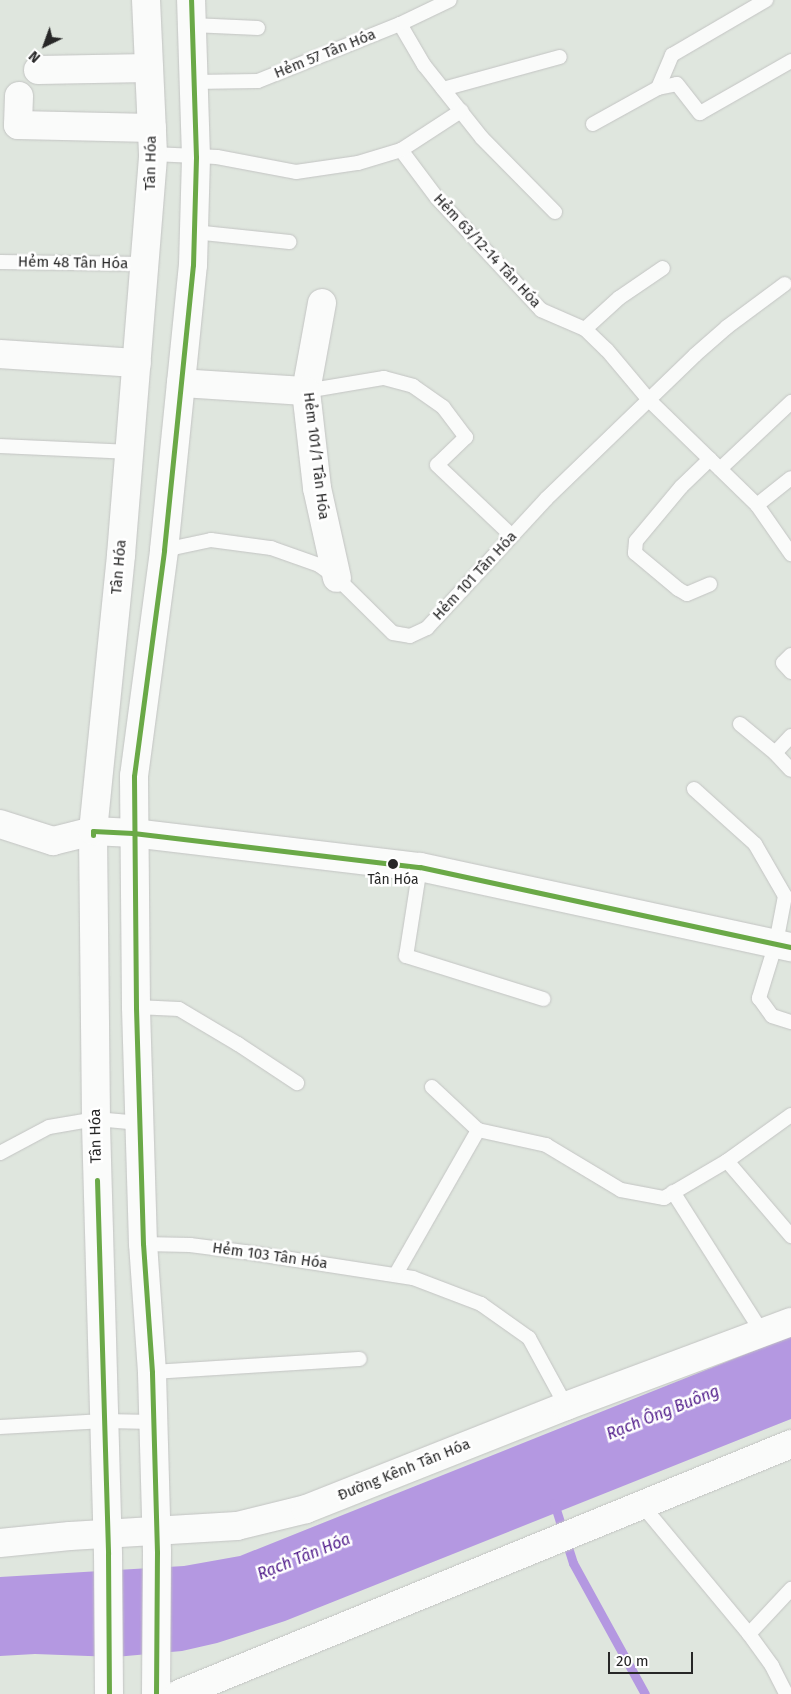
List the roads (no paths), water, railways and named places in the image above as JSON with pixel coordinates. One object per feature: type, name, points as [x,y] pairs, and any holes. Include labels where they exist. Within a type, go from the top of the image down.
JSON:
[{"type":"main road","name":"Tân Hóa","points":[[109,1686],[96,1119],[93,831],[130,452],[146,264],[153,154],[146,0]]},
{"type":"main road","points":[[156,1686],[157,1542],[152,1372],[143,1244],[136,1006],[134,776],[164,550],[193,265],[196,156],[192,12]]},
{"type":"main road","points":[[149,68],[34,76],[18,125],[152,128]]},
{"type":"main road","name":"Hẻm 101/1 Tân Hóa","points":[[322,303],[306,392],[318,488],[337,578]]},
{"type":"main road","points":[[0,354],[137,363]]},
{"type":"main road","points":[[181,383],[306,392]]},
{"type":"main road","points":[[0,824],[53,841],[93,831],[133,833],[420,867],[783,945]]},
{"type":"main road","name":"Đường Kênh Tân Hóa","points":[[0,1544],[157,1542],[237,1526],[306,1509],[566,1406],[791,1322]]},
{"type":"main road","points":[[180,1694],[791,1444]]},
{"type":"lane","name":"Hẻm 57 Tân Hóa","points":[[194,82],[258,81],[400,24],[450,0]]},
{"type":"lane","points":[[658,88],[672,55],[766,0]]},
{"type":"lane","points":[[192,12],[258,28]]},
{"type":"lane","points":[[400,24],[424,65],[482,138],[555,212]]},
{"type":"lane","points":[[443,89],[560,56]]},
{"type":"lane","points":[[593,124],[658,88],[677,84],[700,113],[791,61]]},
{"type":"lane","points":[[153,154],[217,157],[296,172],[358,163],[401,150],[461,112]]},
{"type":"lane","name":"Hẻm 63/12-14 Tân Hóa","points":[[401,150],[436,198],[541,310],[585,329],[607,350],[649,400]]},
{"type":"lane","points":[[194,232],[289,242]]},
{"type":"lane","name":"Hẻm 48 Tân Hóa","points":[[0,262],[146,264]]},
{"type":"lane","points":[[585,329],[619,298],[663,268]]},
{"type":"lane","name":"Hẻm 101 Tân Hóa","points":[[164,550],[211,540],[271,548],[319,565],[337,578],[393,633],[410,636],[427,628],[546,499],[649,400],[727,327],[785,284]]},
{"type":"lane","points":[[306,392],[384,378],[413,386],[443,407],[466,437],[437,465],[512,536]]},
{"type":"lane","points":[[649,400],[757,505],[791,554]]},
{"type":"lane","points":[[720,470],[791,402]]},
{"type":"lane","points":[[0,446],[130,452]]},
{"type":"lane","points":[[710,458],[681,487],[636,541],[635,553],[678,590],[687,594],[710,584]]},
{"type":"lane","points":[[757,505],[791,478]]},
{"type":"lane","points":[[791,655],[783,663],[791,672]]},
{"type":"lane","points":[[740,724],[775,753],[791,770]]},
{"type":"lane","points":[[775,753],[791,736]]},
{"type":"lane","points":[[694,789],[755,844],[785,896],[783,945],[759,998],[772,1016],[791,1022]]},
{"type":"lane","points":[[420,867],[406,956],[543,999]]},
{"type":"lane","points":[[136,1006],[179,1009],[238,1044],[297,1083]]},
{"type":"lane","points":[[432,1087],[478,1130],[546,1144],[620,1190],[664,1198],[727,1161],[791,1115]]},
{"type":"lane","points":[[0,1153],[49,1128],[96,1119],[140,1123]]},
{"type":"lane","points":[[396,1274],[478,1130]]},
{"type":"lane","points":[[727,1161],[791,1236]]},
{"type":"lane","points":[[674,1192],[762,1332]]},
{"type":"lane","name":"Hẻm 103 Tân Hóa","points":[[143,1244],[190,1245],[396,1274],[413,1278],[481,1304],[529,1338],[566,1406]]},
{"type":"lane","points":[[152,1372],[360,1359]]},
{"type":"lane","points":[[0,1427],[104,1421],[154,1422]]},
{"type":"lane","points":[[642,1505],[749,1634],[772,1666],[781,1692]]},
{"type":"lane","points":[[749,1634],[791,1589]]},
{"type":"water","points":[[791,1336],[791,1419],[285,1621],[217,1643],[182,1651],[115,1657],[35,1654],[0,1656],[0,1577],[184,1566],[240,1556]]},
{"type":"waterway","points":[[554,1503],[573,1563],[645,1694]]},
{"type":"place","name":"Tân Hóa","points":[[393,864]]},
{"type":"water label","name":"Rạch Ông Buông","points":[[663,1413]]},
{"type":"water label","name":"Rạch Tân Hóa","points":[[304,1557]]}]
